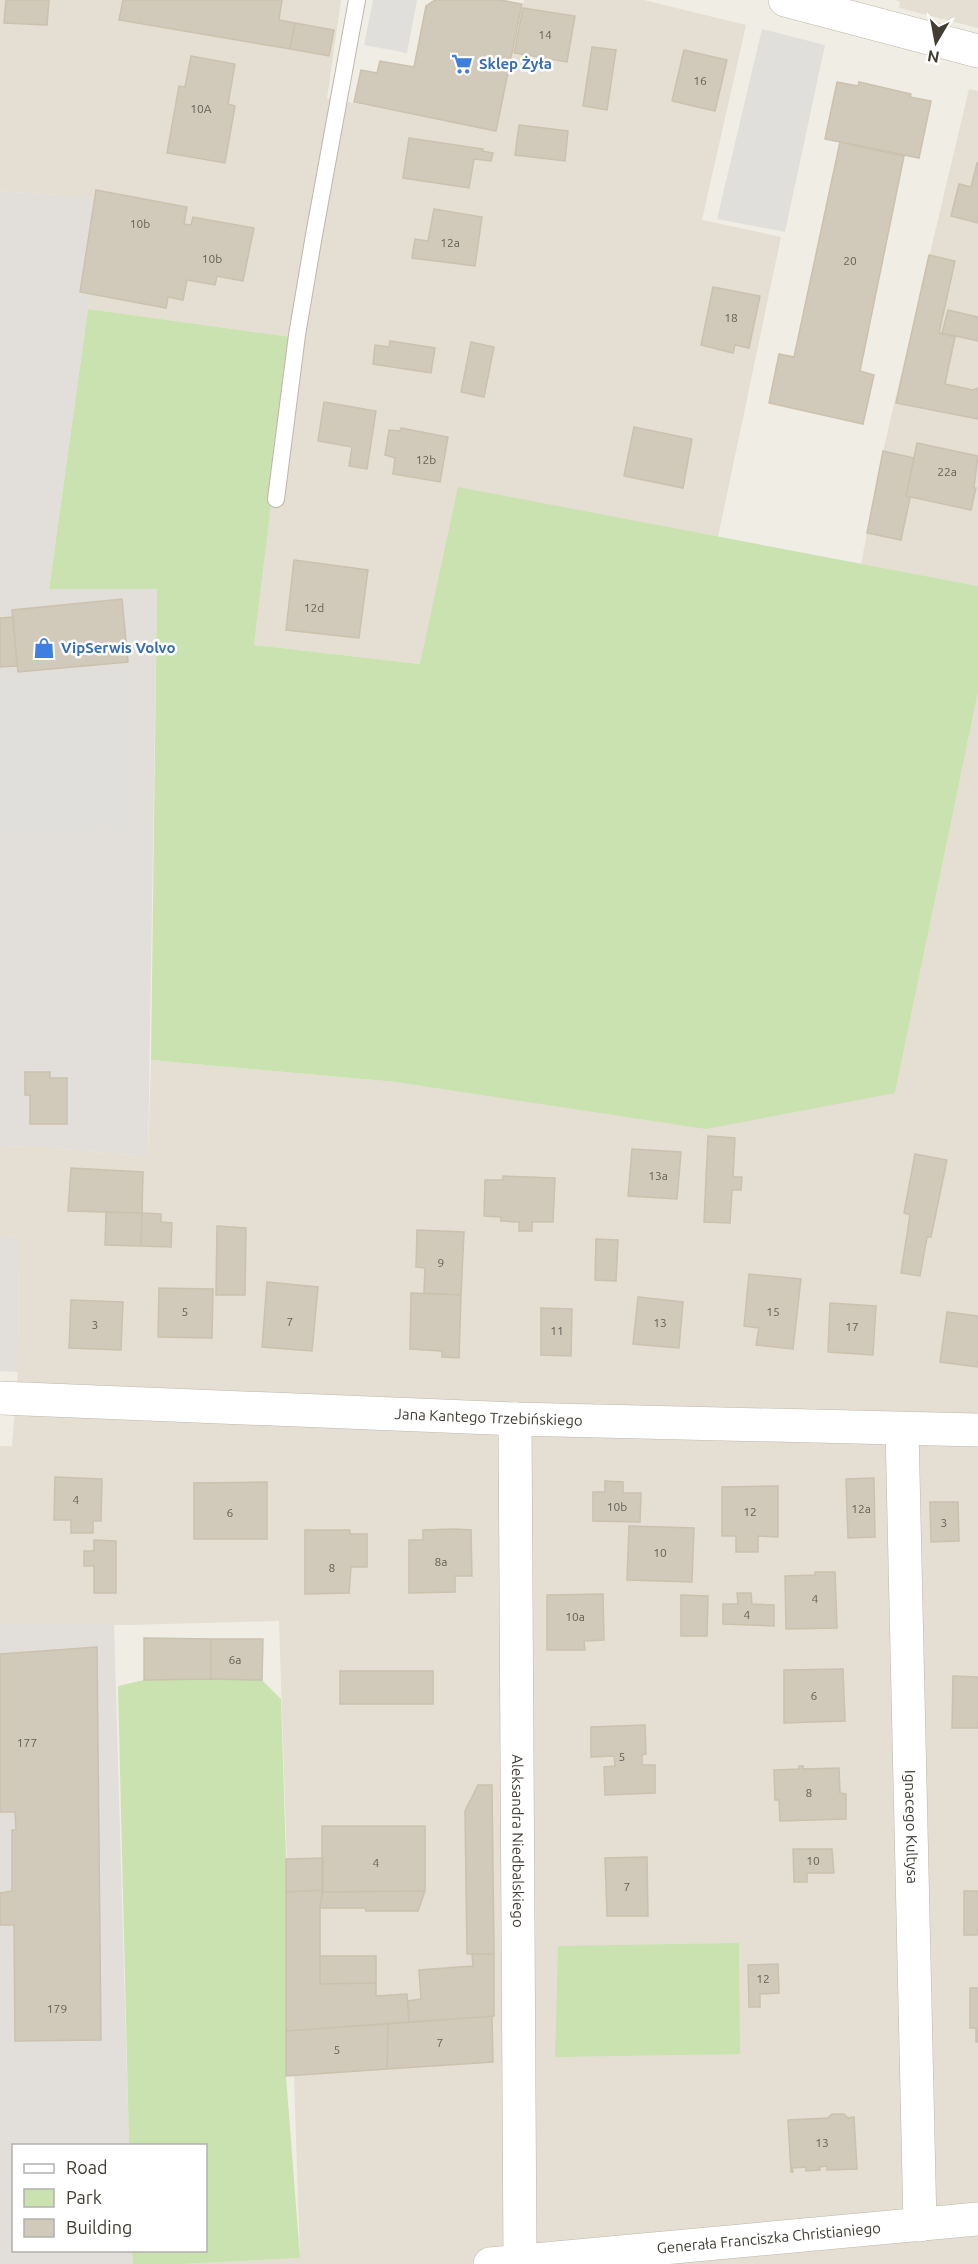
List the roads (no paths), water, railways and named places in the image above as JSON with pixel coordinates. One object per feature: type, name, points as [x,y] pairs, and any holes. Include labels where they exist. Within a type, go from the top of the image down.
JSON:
[{"type":"street","points":[[785,0],[978,51]]},
{"type":"street","name":"Jana Kantego Trzebińskiego","points":[[0,1398],[515,1419],[978,1430]]},
{"type":"street","name":"Aleksandra Niedbalskiego","points":[[505,2262],[515,1419]]},
{"type":"street","name":"Ignacego Kultysa","points":[[902,1429],[920,2224]]},
{"type":"street","name":"Generała Franciszka Christianiego","points":[[505,2262],[978,2219]]},
{"type":"lane","points":[[276,499],[297,335],[357,0]]},
{"type":"place","name":"Sklep Żyła","points":[[462,64]]},
{"type":"place","name":"VipSerwis Volvo","points":[[44,648]]}]
